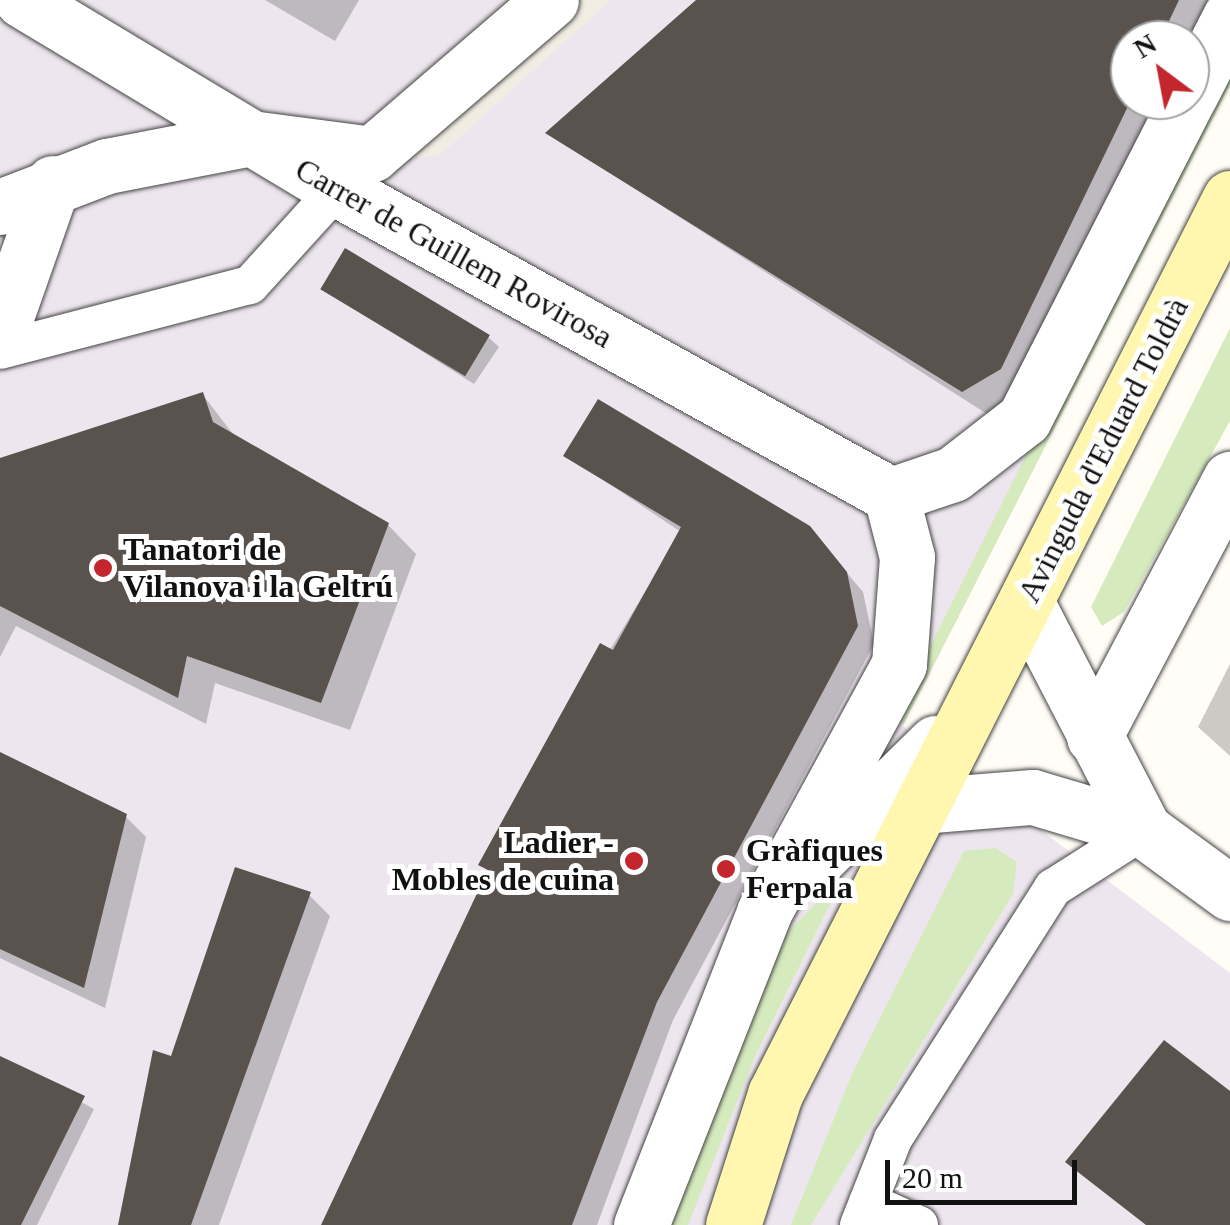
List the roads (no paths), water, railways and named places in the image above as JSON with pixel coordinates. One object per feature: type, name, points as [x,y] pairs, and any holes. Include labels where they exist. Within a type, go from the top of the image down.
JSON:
[{"type":"street","name":"Carrer de Guillem Rovirosa","points":[[22,0],[251,138],[354,172],[891,496]]},
{"type":"street","points":[[354,172],[551,0]]},
{"type":"street","points":[[1210,56],[1230,16]]},
{"type":"street","points":[[891,496],[953,474],[1024,418],[1177,120]]},
{"type":"street","points":[[0,207],[53,184],[251,138]]},
{"type":"street","points":[[0,334],[53,184]]},
{"type":"street","name":"Avinguda d'Eduard Toldrà","points":[[733,1225],[776,1094],[1230,198]]},
{"type":"street","points":[[1094,738],[1230,480]]},
{"type":"street","name":"Avinguda d'Eduard Toldrà","points":[[641,1225],[764,912],[899,664],[907,558],[891,496]]},
{"type":"street","points":[[1026,602],[1144,830]]},
{"type":"street","name":"Avinguda d'Eduard Toldrà","points":[[764,912],[976,702]]},
{"type":"street","points":[[920,806],[1033,797],[1144,830],[1230,893]]},
{"type":"lane","points":[[0,350],[250,285],[354,172]]},
{"type":"lane","points":[[920,1225],[863,1214],[893,1140],[1053,888],[1144,830]]},
{"type":"place","name":"Tanatori de Vilanova i la Geltrú","points":[[103,568]]},
{"type":"place","name":"Ladier - Mobles de cuina","points":[[634,861]]},
{"type":"place","name":"Gràfiques Ferpala","points":[[726,869]]}]
